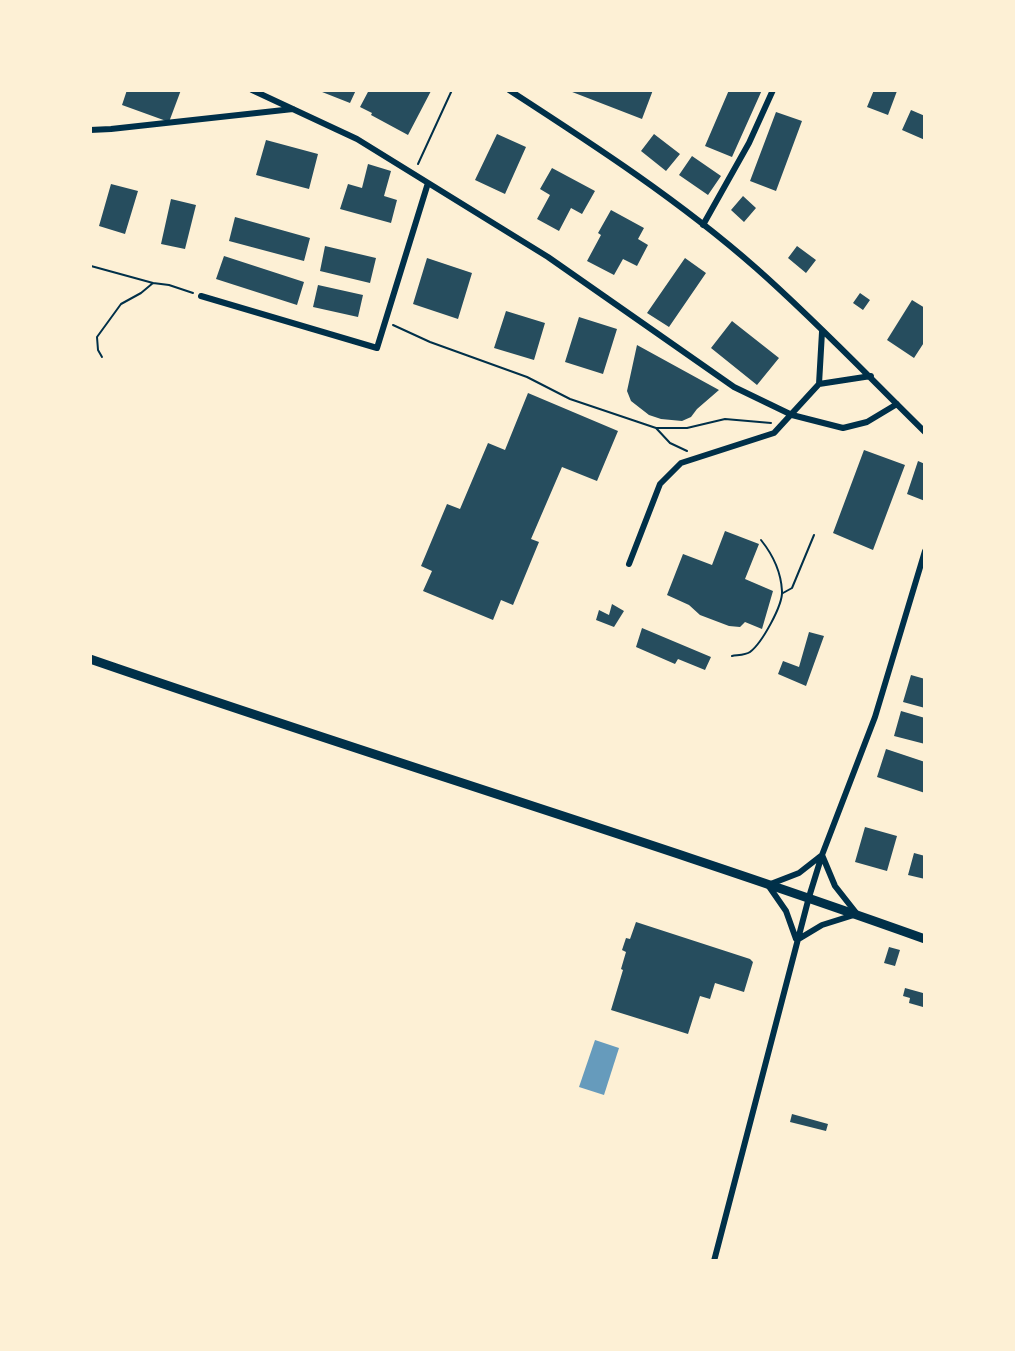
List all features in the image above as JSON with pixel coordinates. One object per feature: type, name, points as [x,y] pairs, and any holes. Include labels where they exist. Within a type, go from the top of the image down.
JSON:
[{"type":"street","points":[[252,90],[357,139],[548,257],[734,387],[792,415],[843,428],[867,422],[897,404]]},
{"type":"street","points":[[509,90],[601,150],[703,225],[756,268],[871,376],[925,432]]},
{"type":"street","points":[[703,225],[749,143],[773,90]]},
{"type":"street","points":[[90,130],[293,109]]},
{"type":"street","points":[[201,296],[377,348],[428,183]]},
{"type":"street","points":[[629,564],[660,484],[681,463],[774,433],[819,384],[822,332]]},
{"type":"street","points":[[819,384],[871,376]]},
{"type":"street","points":[[714,1261],[796,940],[822,855],[876,717],[925,551]]},
{"type":"street","points":[[90,659],[315,736],[809,897],[925,939]]},
{"type":"street","points":[[768,885],[799,873],[822,855]]},
{"type":"street","points":[[822,855],[835,886],[857,914]]},
{"type":"street","points":[[768,885],[786,911],[796,940]]},
{"type":"street","points":[[796,940],[822,925],[857,914]]},
{"type":"path","points":[[413,174],[452,90]]},
{"type":"path","points":[[91,266],[153,283],[169,285],[201,296]]},
{"type":"path","points":[[102,357],[98,350],[97,337],[121,304],[153,283]]},
{"type":"path","points":[[385,321],[430,342],[527,377],[570,399],[656,428],[687,428],[725,419],[783,424]]},
{"type":"path","points":[[656,428],[670,443],[691,453],[703,455]]},
{"type":"path","points":[[783,593],[792,588],[814,536]]},
{"type":"path","points":[[732,656],[749,653],[762,638],[775,615],[783,593],[773,556],[761,540]]},
{"type":"water","points":[[595,1040],[619,1048],[604,1095],[579,1087]]},
{"type":"building","points":[[127,90],[181,90],[169,122],[122,105]]},
{"type":"building","points":[[317,90],[356,90],[350,103]]},
{"type":"building","points":[[369,90],[431,91],[408,135],[360,107]]},
{"type":"building","points":[[567,90],[653,90],[642,119]]},
{"type":"building","points":[[729,90],[762,90],[732,157],[705,146]]},
{"type":"building","points":[[874,90],[897,91],[888,115],[867,107]]},
{"type":"building","points":[[911,110],[925,116],[925,140],[902,130]]},
{"type":"building","points":[[776,112],[802,121],[776,191],[750,181]]},
{"type":"building","points":[[497,134],[526,147],[505,194],[475,180]]},
{"type":"building","points":[[654,134],[680,154],[666,171],[641,151]]},
{"type":"building","points":[[266,140],[318,154],[309,189],[256,175]]},
{"type":"building","points":[[692,156],[721,176],[708,195],[679,175]]},
{"type":"building","points":[[368,164],[391,171],[384,196],[397,200],[391,223],[340,209],[348,184],[362,188]]},
{"type":"building","points":[[552,168],[595,191],[582,214],[571,208],[559,231],[537,219],[550,195],[540,189]]},
{"type":"building","points":[[111,184],[138,191],[125,234],[99,226]]},
{"type":"building","points":[[743,196],[756,208],[744,222],[731,210]]},
{"type":"building","points":[[171,199],[196,205],[185,249],[161,244]]},
{"type":"building","points":[[611,210],[644,228],[638,239],[648,245],[637,266],[623,259],[614,275],[587,261],[601,235],[598,233]]},
{"type":"building","points":[[235,217],[310,238],[304,261],[229,241]]},
{"type":"building","points":[[325,246],[376,258],[370,283],[320,271]]},
{"type":"building","points":[[797,246],[816,260],[806,273],[788,258]]},
{"type":"building","points":[[224,256],[304,282],[297,305],[216,279]]},
{"type":"building","points":[[427,258],[472,273],[458,319],[413,304]]},
{"type":"building","points":[[685,258],[706,273],[669,327],[647,313]]},
{"type":"building","points":[[318,285],[363,295],[358,317],[313,307]]},
{"type":"building","points":[[860,293],[870,300],[863,310],[853,303]]},
{"type":"building","points":[[912,300],[925,308],[925,341],[914,358],[887,340]]},
{"type":"building","points":[[506,311],[545,323],[534,360],[494,348]]},
{"type":"building","points":[[579,317],[617,329],[603,374],[565,362]]},
{"type":"building","points":[[732,321],[779,358],[757,385],[711,348]]},
{"type":"building","points":[[637,345],[719,390],[691,417],[682,421],[649,415],[631,401],[627,391]]},
{"type":"building","points":[[528,393],[618,431],[597,481],[562,467],[531,539],[539,542],[513,605],[501,600],[493,620],[423,591],[432,571],[421,566],[447,504],[460,509],[488,443],[505,450]]},
{"type":"building","points":[[864,450],[905,465],[873,550],[833,533]]},
{"type":"building","points":[[918,461],[925,464],[925,501],[907,494]]},
{"type":"building","points":[[725,531],[759,544],[745,579],[773,591],[762,629],[745,622],[740,627],[729,626],[700,615],[689,605],[667,595],[683,554],[712,565]]},
{"type":"building","points":[[612,604],[624,611],[614,627],[596,620],[599,610],[609,615]]},
{"type":"building","points":[[642,628],[711,657],[705,670],[678,659],[675,664],[636,647]]},
{"type":"building","points":[[809,632],[824,636],[806,686],[778,674],[783,661],[799,667]]},
{"type":"building","points":[[911,675],[925,679],[925,708],[903,702]]},
{"type":"building","points":[[901,711],[925,718],[925,744],[894,736]]},
{"type":"building","points":[[886,749],[925,762],[925,793],[877,777]]},
{"type":"building","points":[[865,827],[897,836],[887,871],[855,862]]},
{"type":"building","points":[[914,853],[925,856],[925,879],[908,875]]},
{"type":"building","points":[[636,922],[750,959],[753,962],[744,992],[715,983],[710,999],[700,996],[688,1034],[611,1010],[623,970],[621,969],[626,952],[622,950],[626,938],[630,939]]},
{"type":"building","points":[[889,947],[900,950],[895,966],[884,963]]},
{"type":"building","points":[[905,988],[925,995],[923,1007],[909,1003],[910,998],[903,996]]},
{"type":"building","points":[[792,1114],[828,1124],[826,1131],[790,1122]]}]
